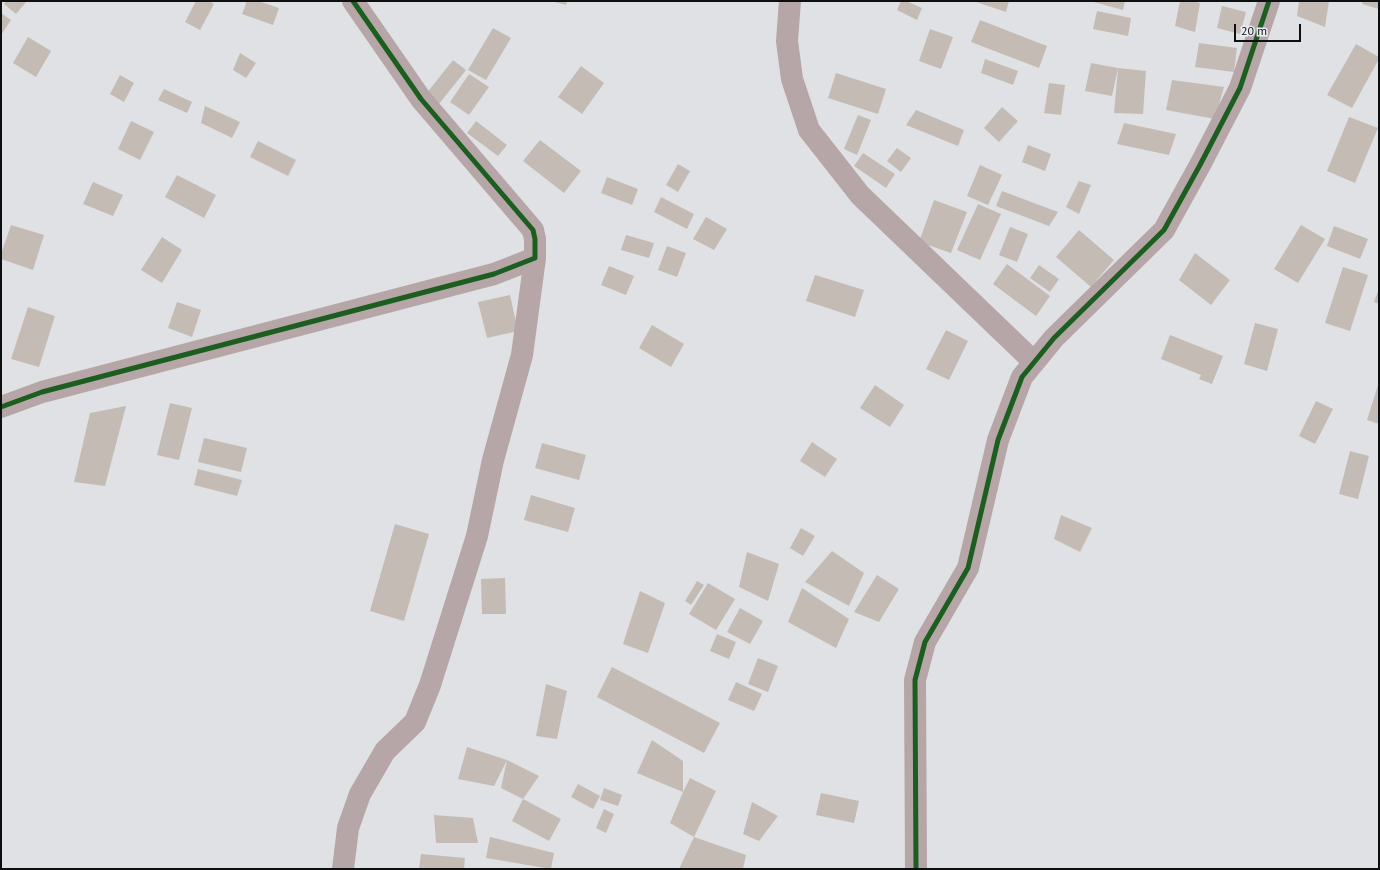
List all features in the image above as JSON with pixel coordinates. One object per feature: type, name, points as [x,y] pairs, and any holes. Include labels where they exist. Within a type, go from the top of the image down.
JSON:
[{"type":"street","points":[[344,869],[348,828],[360,794],[385,751],[415,722],[430,685],[474,544],[493,460],[522,355],[535,258],[535,239],[533,230],[420,99],[353,1]]},
{"type":"street","points":[[790,1],[788,41],[792,79],[809,130],[860,196],[1034,362]]},
{"type":"street","points":[[916,869],[915,680],[925,642],[968,568],[998,440],[1022,377],[1054,338],[1164,230],[1240,88],[1269,1]]},
{"type":"street","points":[[1,407],[42,392],[494,274],[535,258]]},
{"type":"building","points":[[6,1],[27,1],[16,14],[4,4]]},
{"type":"building","points":[[196,1],[209,1],[214,4],[200,30],[185,22]]},
{"type":"building","points":[[247,1],[258,1],[279,8],[273,25],[242,14]]},
{"type":"building","points":[[551,1],[567,1],[566,5]]},
{"type":"building","points":[[901,1],[906,1],[922,8],[917,20],[897,10]]},
{"type":"building","points":[[976,1],[1009,1],[1006,12]]},
{"type":"building","points":[[1090,1],[1125,1],[1123,10]]},
{"type":"building","points":[[1180,1],[1200,3],[1195,32],[1175,26]]},
{"type":"building","points":[[1299,1],[1329,1],[1325,27],[1297,16]]},
{"type":"building","points":[[1363,1],[1379,1],[1379,9],[1362,4]]},
{"type":"building","points":[[1222,6],[1246,12],[1240,34],[1217,28]]},
{"type":"building","points":[[1097,11],[1131,18],[1128,36],[1093,29]]},
{"type":"building","points":[[1,13],[11,20],[1,35]]},
{"type":"building","points":[[980,20],[1047,46],[1039,68],[971,42]]},
{"type":"building","points":[[493,28],[511,38],[486,80],[468,70]]},
{"type":"building","points":[[930,29],[953,37],[941,69],[919,61]]},
{"type":"building","points":[[28,37],[51,51],[36,77],[13,63]]},
{"type":"building","points":[[1199,43],[1237,48],[1234,72],[1195,67]]},
{"type":"building","points":[[1356,44],[1379,57],[1379,59],[1352,108],[1327,95]]},
{"type":"building","points":[[240,53],[256,63],[246,78],[233,70]]},
{"type":"building","points":[[985,59],[1018,71],[1013,85],[981,73]]},
{"type":"building","points":[[453,60],[466,70],[439,104],[426,94]]},
{"type":"building","points":[[1091,63],[1118,68],[1112,96],[1085,91]]},
{"type":"building","points":[[581,66],[604,83],[582,114],[558,97]]},
{"type":"building","points":[[1118,68],[1146,71],[1143,114],[1114,113]]},
{"type":"building","points":[[836,73],[886,89],[878,114],[828,98]]},
{"type":"building","points":[[469,74],[489,87],[469,115],[450,102]]},
{"type":"building","points":[[120,75],[134,83],[124,102],[110,94]]},
{"type":"building","points":[[1172,80],[1224,87],[1215,119],[1166,110]]},
{"type":"building","points":[[1049,83],[1065,85],[1061,115],[1044,113]]},
{"type":"building","points":[[164,89],[192,102],[187,113],[158,100]]},
{"type":"building","points":[[205,106],[240,122],[232,138],[201,123]]},
{"type":"building","points":[[1002,107],[1018,121],[999,142],[984,128]]},
{"type":"building","points":[[916,110],[964,130],[958,146],[906,125]]},
{"type":"building","points":[[858,115],[871,120],[857,155],[844,149]]},
{"type":"building","points":[[1349,117],[1378,128],[1355,183],[1327,171]]},
{"type":"building","points":[[131,121],[154,132],[140,160],[118,149]]},
{"type":"building","points":[[476,121],[507,145],[498,156],[467,133]]},
{"type":"building","points":[[1124,123],[1176,134],[1169,155],[1117,144]]},
{"type":"building","points":[[540,140],[581,171],[564,193],[523,161]]},
{"type":"building","points":[[258,141],[296,160],[288,176],[250,157]]},
{"type":"building","points":[[1028,145],[1051,154],[1045,171],[1022,162]]},
{"type":"building","points":[[897,148],[911,158],[901,172],[887,161]]},
{"type":"building","points":[[863,153],[895,174],[886,188],[854,166]]},
{"type":"building","points":[[678,164],[690,171],[678,192],[666,185]]},
{"type":"building","points":[[980,165],[1002,175],[988,205],[967,196]]},
{"type":"building","points":[[177,175],[216,195],[204,218],[165,197]]},
{"type":"building","points":[[607,177],[638,189],[632,205],[601,193]]},
{"type":"building","points":[[1079,181],[1091,185],[1079,214],[1066,207]]},
{"type":"building","points":[[93,182],[123,195],[113,216],[83,204]]},
{"type":"building","points":[[1002,191],[1058,212],[1049,226],[996,206]]},
{"type":"building","points":[[661,197],[694,214],[687,229],[654,212]]},
{"type":"building","points":[[934,200],[967,212],[951,253],[919,242]]},
{"type":"building","points":[[978,204],[1001,214],[980,260],[957,250]]},
{"type":"building","points":[[706,217],[727,229],[714,250],[693,239]]},
{"type":"building","points":[[11,225],[44,235],[33,270],[1,259],[1,254]]},
{"type":"building","points":[[1301,225],[1325,239],[1298,283],[1274,269]]},
{"type":"building","points":[[1334,226],[1368,239],[1360,259],[1327,246]]},
{"type":"building","points":[[1010,227],[1028,234],[1017,262],[999,255]]},
{"type":"building","points":[[1079,230],[1114,260],[1091,287],[1056,257]]},
{"type":"building","points":[[626,235],[654,243],[649,258],[621,250]]},
{"type":"building","points":[[162,237],[182,250],[162,283],[141,270]]},
{"type":"building","points":[[667,246],[686,253],[677,277],[658,270]]},
{"type":"building","points":[[1195,253],[1230,280],[1211,305],[1179,280]]},
{"type":"building","points":[[1007,264],[1050,296],[1036,316],[993,284]]},
{"type":"building","points":[[1039,265],[1059,279],[1050,292],[1030,278]]},
{"type":"building","points":[[609,266],[634,276],[626,295],[601,285]]},
{"type":"building","points":[[1343,267],[1368,275],[1350,331],[1325,323]]},
{"type":"building","points":[[815,275],[864,290],[855,317],[806,301]]},
{"type":"building","points":[[1379,288],[1379,304],[1374,302]]},
{"type":"building","points":[[510,295],[518,331],[487,338],[478,302]]},
{"type":"building","points":[[177,302],[201,310],[192,337],[168,328]]},
{"type":"building","points":[[28,307],[55,316],[39,367],[11,359]]},
{"type":"building","points":[[1255,323],[1278,329],[1267,371],[1244,364]]},
{"type":"building","points":[[652,325],[684,344],[671,367],[639,348]]},
{"type":"building","points":[[946,330],[968,341],[949,380],[926,369]]},
{"type":"building","points":[[1170,335],[1223,356],[1212,384],[1199,379],[1201,375],[1161,359]]},
{"type":"building","points":[[1379,382],[1379,424],[1367,420]]},
{"type":"building","points":[[875,385],[904,405],[890,427],[860,408]]},
{"type":"building","points":[[1316,401],[1333,409],[1315,444],[1299,436]]},
{"type":"building","points":[[170,403],[192,408],[179,460],[157,455]]},
{"type":"building","points":[[126,406],[105,486],[74,482],[90,413]]},
{"type":"building","points":[[204,438],[247,448],[241,472],[198,462]]},
{"type":"building","points":[[812,442],[837,459],[825,477],[800,461]]},
{"type":"building","points":[[542,443],[586,455],[579,480],[535,468]]},
{"type":"building","points":[[1350,451],[1369,456],[1358,499],[1339,494]]},
{"type":"building","points":[[198,469],[242,480],[237,496],[194,485]]},
{"type":"building","points":[[531,495],[575,508],[568,532],[524,520]]},
{"type":"building","points":[[1061,515],[1092,528],[1080,552],[1054,539]]},
{"type":"building","points":[[395,524],[429,534],[404,621],[370,611]]},
{"type":"building","points":[[801,528],[815,536],[803,556],[790,548]]},
{"type":"building","points":[[832,551],[864,573],[849,606],[805,582]]},
{"type":"building","points":[[747,552],[779,564],[768,601],[739,587]]},
{"type":"building","points":[[877,575],[899,589],[879,622],[854,612]]},
{"type":"building","points":[[505,578],[506,614],[482,614],[481,579]]},
{"type":"building","points":[[697,581],[704,585],[691,605],[685,601]]},
{"type":"building","points":[[708,583],[735,599],[716,630],[689,614]]},
{"type":"building","points":[[802,588],[849,619],[836,648],[788,622]]},
{"type":"building","points":[[640,591],[665,603],[648,653],[623,644]]},
{"type":"building","points":[[740,608],[763,621],[750,644],[727,632]]},
{"type":"building","points":[[717,634],[736,642],[729,659],[710,651]]},
{"type":"building","points":[[758,658],[778,666],[768,692],[748,684]]},
{"type":"building","points":[[612,667],[720,723],[704,753],[597,697]]},
{"type":"building","points":[[736,682],[762,694],[754,711],[728,700]]},
{"type":"building","points":[[546,684],[567,691],[557,739],[536,736]]},
{"type":"building","points":[[652,740],[683,761],[683,792],[637,773]]},
{"type":"building","points":[[467,747],[507,760],[494,786],[458,779]]},
{"type":"building","points":[[507,760],[539,776],[523,799],[501,788]]},
{"type":"building","points":[[690,778],[716,791],[694,837],[670,823]]},
{"type":"building","points":[[578,784],[600,796],[593,809],[571,797]]},
{"type":"building","points":[[604,788],[622,795],[618,806],[600,800]]},
{"type":"building","points":[[821,793],[859,801],[854,823],[816,815]]},
{"type":"building","points":[[523,799],[561,819],[549,841],[512,821]]},
{"type":"building","points":[[752,802],[778,816],[759,841],[743,834]]},
{"type":"building","points":[[604,809],[614,814],[606,833],[596,828]]},
{"type":"building","points":[[434,815],[473,818],[478,843],[436,843]]},
{"type":"building","points":[[490,837],[554,853],[551,869],[486,858]]},
{"type":"building","points":[[694,837],[746,855],[743,869],[679,869]]},
{"type":"building","points":[[421,854],[465,858],[464,869],[419,869]]},
{"type":"cycle path","points":[[1,407],[42,392],[494,274],[535,258],[535,239],[533,230],[421,99],[353,1]]},
{"type":"cycle path","points":[[916,869],[915,680],[925,642],[968,568],[998,440],[1022,377],[1054,338],[1164,230],[1240,88],[1269,1]]}]
